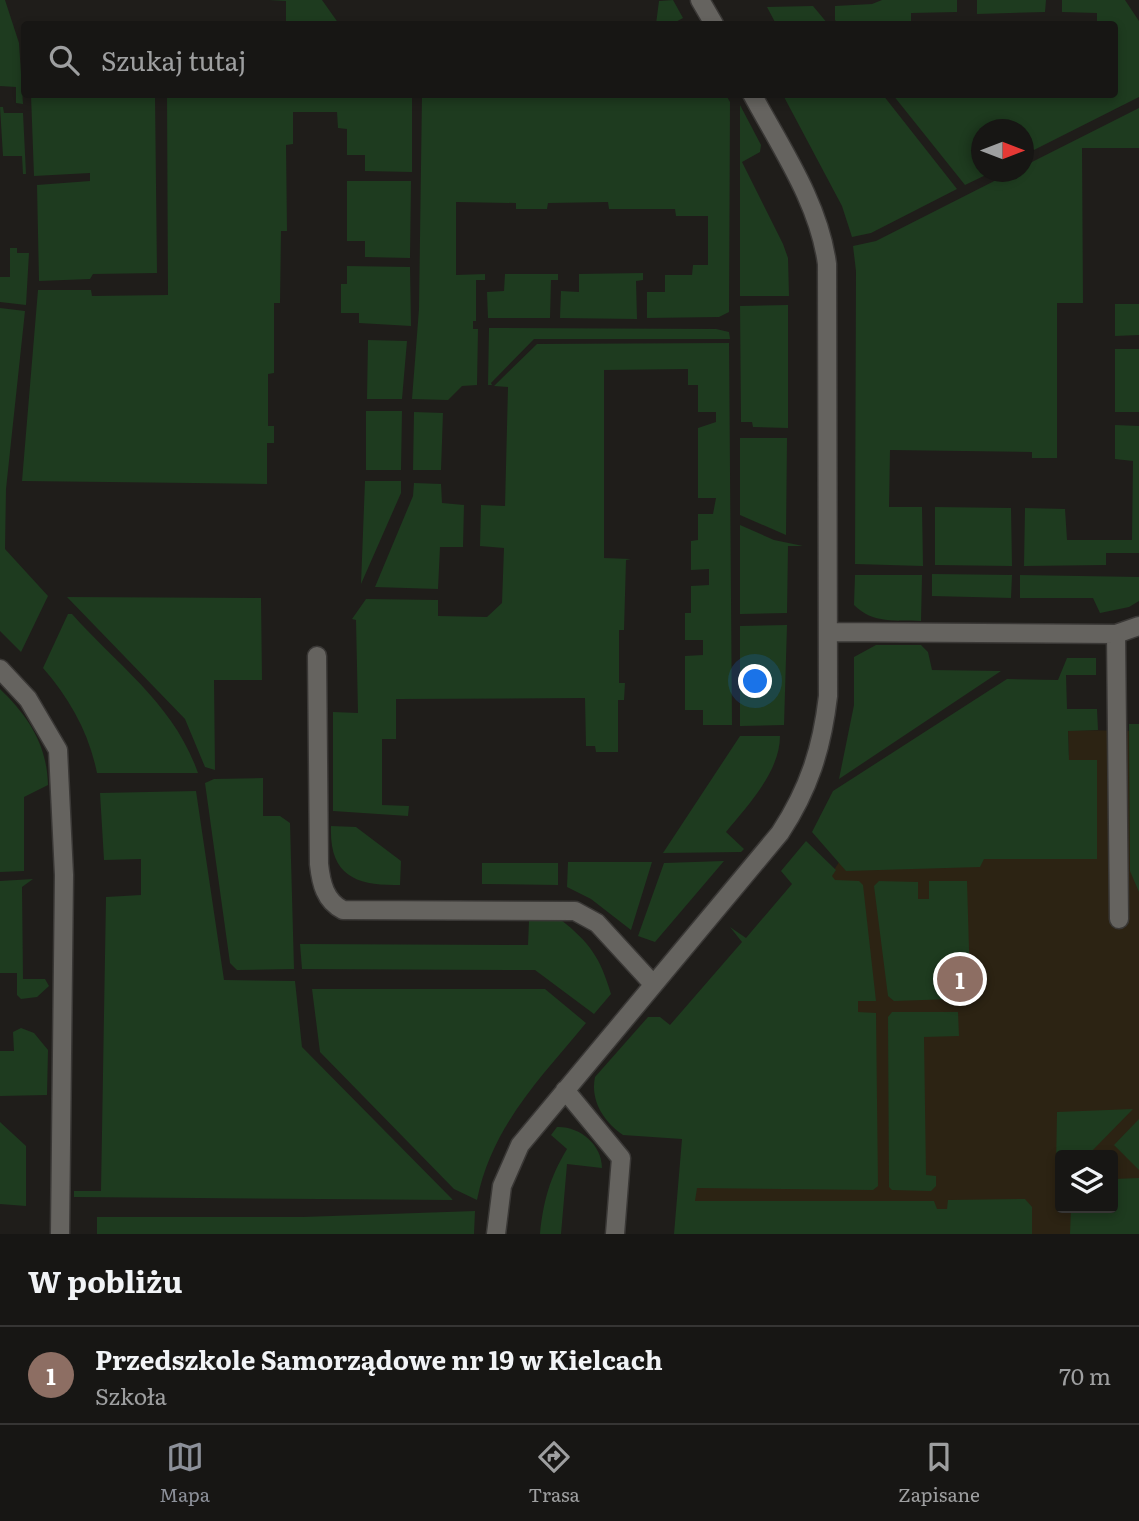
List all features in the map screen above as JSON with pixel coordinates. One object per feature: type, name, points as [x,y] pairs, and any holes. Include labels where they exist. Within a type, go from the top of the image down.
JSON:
[{"type":"street","points":[[700,0],[712,21]]},
{"type":"street","points":[[496,1234],[502,1186],[512,1159],[529,1133],[780,833],[807,786],[824,730],[828,696],[829,632],[826,251],[810,202],[754,98]]},
{"type":"street","points":[[829,632],[1116,635],[1139,626]]},
{"type":"street","points":[[1116,635],[1119,919]]},
{"type":"street","points":[[317,656],[319,864],[322,883],[333,904],[343,910],[575,911],[597,923],[653,984]]},
{"type":"street","points":[[0,669],[28,699],[58,750],[64,875],[60,1234]]},
{"type":"street","points":[[565,1090],[621,1158],[615,1234]]},
{"type":"shaded area","points":[[1068,730],[1139,731],[1139,1234],[689,1234],[695,1183],[834,870],[908,752],[1069,755]]},
{"type":"green space","points":[[0,0],[5,0],[19,43],[23,104],[16,103],[16,87],[0,86]]},
{"type":"green space","points":[[269,0],[322,0],[337,21],[286,21],[286,1]]},
{"type":"green space","points":[[673,0],[683,18],[678,21],[656,21],[659,1]]},
{"type":"green space","points":[[882,0],[957,0],[957,12],[911,13],[911,21],[835,20],[835,6],[872,4]]},
{"type":"green space","points":[[977,0],[1046,0],[1045,12],[977,14]]},
{"type":"green space","points":[[1062,0],[1125,0],[1139,21],[1139,97],[1034,150],[1034,119],[971,119],[971,182],[965,185],[895,98],[1118,98],[1118,21],[1097,21],[1097,13],[1062,12]]},
{"type":"green space","points":[[813,6],[826,21],[774,21],[767,7]]},
{"type":"green space","points":[[31,98],[155,98],[157,273],[93,274],[90,279],[39,281],[37,185],[90,181],[90,173],[34,176]]},
{"type":"green space","points":[[167,98],[412,98],[412,172],[365,171],[365,155],[347,155],[347,129],[338,128],[337,112],[293,112],[293,144],[286,145],[287,231],[281,231],[280,303],[274,303],[274,373],[268,374],[268,426],[274,426],[274,443],[267,443],[267,484],[22,481],[38,290],[91,290],[92,296],[168,295]]},
{"type":"green space","points":[[422,98],[728,98],[730,102],[729,312],[719,317],[647,318],[647,292],[665,292],[665,275],[692,275],[693,265],[708,265],[708,216],[676,216],[675,209],[609,209],[608,202],[548,203],[547,209],[516,209],[516,203],[456,202],[456,275],[485,274],[485,280],[476,280],[476,321],[473,321],[473,329],[478,329],[477,385],[462,386],[448,400],[412,399],[419,309]]},
{"type":"green space","points":[[785,98],[885,98],[957,189],[871,233],[852,237],[842,206]]},
{"type":"green space","points":[[740,105],[761,145],[760,152],[742,162],[788,258],[789,296],[740,296]]},
{"type":"green space","points":[[0,107],[3,107],[4,113],[23,113],[26,174],[23,174],[22,156],[3,156]]},
{"type":"green space","points":[[1139,108],[1139,148],[1082,148],[1083,303],[1057,303],[1057,458],[1032,458],[1032,452],[890,450],[889,507],[922,507],[923,566],[855,564],[856,271],[853,246],[876,241],[992,182],[1034,182],[1034,161]]},
{"type":"green space","points":[[347,181],[411,181],[410,258],[365,257],[365,241],[347,241]]},
{"type":"green space","points":[[10,248],[17,248],[17,253],[29,253],[26,305],[0,302],[0,277],[10,277]]},
{"type":"green space","points":[[347,266],[410,267],[411,326],[359,323],[359,313],[341,313],[341,284],[347,284]]},
{"type":"green space","points":[[643,273],[643,280],[636,281],[637,319],[560,318],[561,291],[579,292],[579,274]]},
{"type":"green space","points":[[505,274],[558,274],[558,280],[551,280],[550,318],[488,318],[487,292],[504,291]]},
{"type":"green space","points":[[1115,304],[1139,304],[1139,335],[1115,336]]},
{"type":"green space","points":[[788,305],[788,428],[753,427],[752,422],[741,422],[740,306]]},
{"type":"green space","points":[[0,308],[25,311],[6,489],[5,549],[48,596],[21,652],[0,631]]},
{"type":"green space","points":[[489,328],[716,329],[729,332],[730,339],[534,339],[492,385],[488,385]]},
{"type":"green space","points":[[368,340],[407,341],[402,399],[367,399]]},
{"type":"green space","points":[[729,343],[732,725],[703,725],[703,710],[685,710],[685,656],[703,655],[703,640],[685,640],[685,613],[691,613],[691,586],[709,585],[709,569],[691,570],[691,541],[698,540],[698,514],[713,514],[716,498],[698,498],[698,428],[716,422],[716,412],[698,412],[698,385],[688,385],[688,369],[604,370],[604,558],[631,559],[626,560],[624,630],[619,630],[619,683],[625,683],[624,700],[618,700],[618,752],[596,752],[595,746],[586,746],[585,698],[396,699],[396,739],[382,739],[382,805],[409,806],[408,816],[333,811],[333,712],[358,713],[356,620],[352,619],[366,599],[438,600],[438,616],[487,617],[502,603],[504,548],[480,546],[481,505],[505,506],[508,387],[494,386],[537,344]]},
{"type":"green space","points":[[1115,349],[1139,349],[1139,412],[1115,412]]},
{"type":"green space","points":[[366,411],[402,411],[401,470],[366,470]]},
{"type":"green space","points":[[414,412],[443,413],[441,470],[413,470]]},
{"type":"green space","points":[[1115,425],[1139,426],[1139,553],[1106,553],[1106,565],[1024,566],[1025,508],[1065,509],[1067,540],[1132,540],[1133,461],[1115,459]]},
{"type":"green space","points":[[740,438],[787,438],[786,535],[740,515]]},
{"type":"green space","points":[[365,481],[401,481],[401,493],[361,584]]},
{"type":"green space","points":[[414,483],[441,484],[442,503],[464,505],[463,547],[440,547],[438,589],[375,587],[413,496]]},
{"type":"green space","points":[[935,507],[1011,508],[1012,566],[935,565]]},
{"type":"green space","points":[[740,525],[774,540],[803,546],[788,546],[787,613],[740,614]]},
{"type":"green space","points":[[932,574],[1012,575],[1011,598],[932,596]]},
{"type":"green space","points":[[855,575],[922,575],[921,621],[885,620],[861,611],[854,605]]},
{"type":"green space","points":[[1020,575],[1139,577],[1139,601],[1129,607],[1100,613],[1093,598],[1020,598]]},
{"type":"green space","points":[[67,597],[261,598],[262,680],[214,680],[215,770],[205,767],[185,719]]},
{"type":"green space","points":[[68,614],[72,614],[160,706],[188,748],[198,773],[97,773],[89,744],[77,717],[43,668]]},
{"type":"green space","points":[[787,625],[784,725],[740,726],[740,626]]},
{"type":"green space","points":[[876,645],[921,645],[928,652],[932,670],[1001,671],[839,779],[854,705],[854,657]]},
{"type":"green space","points":[[1067,658],[1096,658],[1096,675],[1066,675],[1067,709],[1097,709],[1098,730],[1068,731],[1069,760],[1097,760],[1097,859],[984,859],[980,867],[846,871],[812,832],[833,791],[1007,679],[1058,680]]},
{"type":"green space","points":[[0,689],[34,732],[47,770],[48,785],[24,797],[24,871],[0,872]]},
{"type":"green space","points":[[1129,724],[1139,724],[1139,892],[1130,871]]},
{"type":"green space","points":[[740,736],[780,736],[775,763],[761,788],[726,832],[744,849],[741,852],[663,853]]},
{"type":"green space","points":[[263,778],[263,816],[280,816],[290,823],[294,969],[237,970],[230,963],[205,783],[214,779]]},
{"type":"green space","points":[[196,791],[224,980],[295,981],[302,1047],[453,1200],[74,1197],[74,1191],[101,1191],[106,897],[141,895],[141,859],[104,860],[100,793]]},
{"type":"green space","points":[[331,826],[356,827],[401,861],[400,885],[370,883],[348,875],[335,856]]},
{"type":"green space","points":[[806,841],[836,870],[832,876],[835,880],[859,881],[863,885],[876,1001],[858,1001],[858,1012],[876,1013],[878,1186],[873,1190],[697,1188],[695,1201],[934,1201],[937,1209],[947,1209],[948,1200],[1025,1199],[1032,1207],[1032,1234],[674,1234],[682,1139],[623,1135],[604,1117],[595,1094],[595,1077],[648,1017],[660,1017],[670,1025],[742,942],[730,927],[746,938],[792,884],[781,871]]},
{"type":"green space","points":[[724,861],[655,942],[638,936],[664,863]]},
{"type":"green space","points":[[568,862],[652,862],[631,930],[591,899],[567,887]]},
{"type":"green space","points":[[482,863],[558,863],[558,885],[482,884]]},
{"type":"green space","points":[[33,879],[22,887],[23,979],[45,979],[49,986],[37,997],[21,999],[17,995],[17,973],[0,973],[0,881]]},
{"type":"green space","points":[[879,881],[918,882],[918,899],[929,899],[929,881],[967,881],[970,983],[952,999],[894,1001],[888,996],[874,886]]},
{"type":"green space","points":[[560,919],[593,952],[607,981],[611,994],[594,1014],[535,970],[302,969],[300,944],[528,945],[529,921]]},
{"type":"green space","points":[[312,989],[545,989],[586,1023],[535,1085],[506,1127],[484,1173],[477,1200],[454,1189],[320,1052]]},
{"type":"green space","points":[[892,1012],[958,1012],[959,1036],[924,1037],[926,1175],[936,1176],[936,1186],[931,1191],[892,1190],[889,1187],[888,1017]]},
{"type":"green space","points":[[21,1028],[34,1033],[48,1050],[47,1095],[0,1096],[0,1051],[14,1051],[13,1032]]},
{"type":"green space","points":[[1133,1109],[1093,1150],[1056,1150],[1057,1112]]},
{"type":"green space","points":[[1139,1119],[1139,1170],[1114,1145]]},
{"type":"green space","points":[[0,1122],[26,1146],[26,1206],[0,1204]]},
{"type":"green space","points":[[557,1127],[565,1127],[588,1138],[598,1151],[602,1168],[567,1164],[561,1234],[540,1234],[548,1190],[567,1149],[551,1135]]},
{"type":"green space","points":[[1139,1178],[1139,1234],[1070,1234],[1071,1213],[1118,1213],[1118,1179]]},
{"type":"green space","points":[[475,1211],[474,1234],[97,1234],[97,1217],[303,1217]]},
{"type":"place","name":"Przedszkole Samorządowe nr 19 w Kielcach","points":[[960,979]]}]
